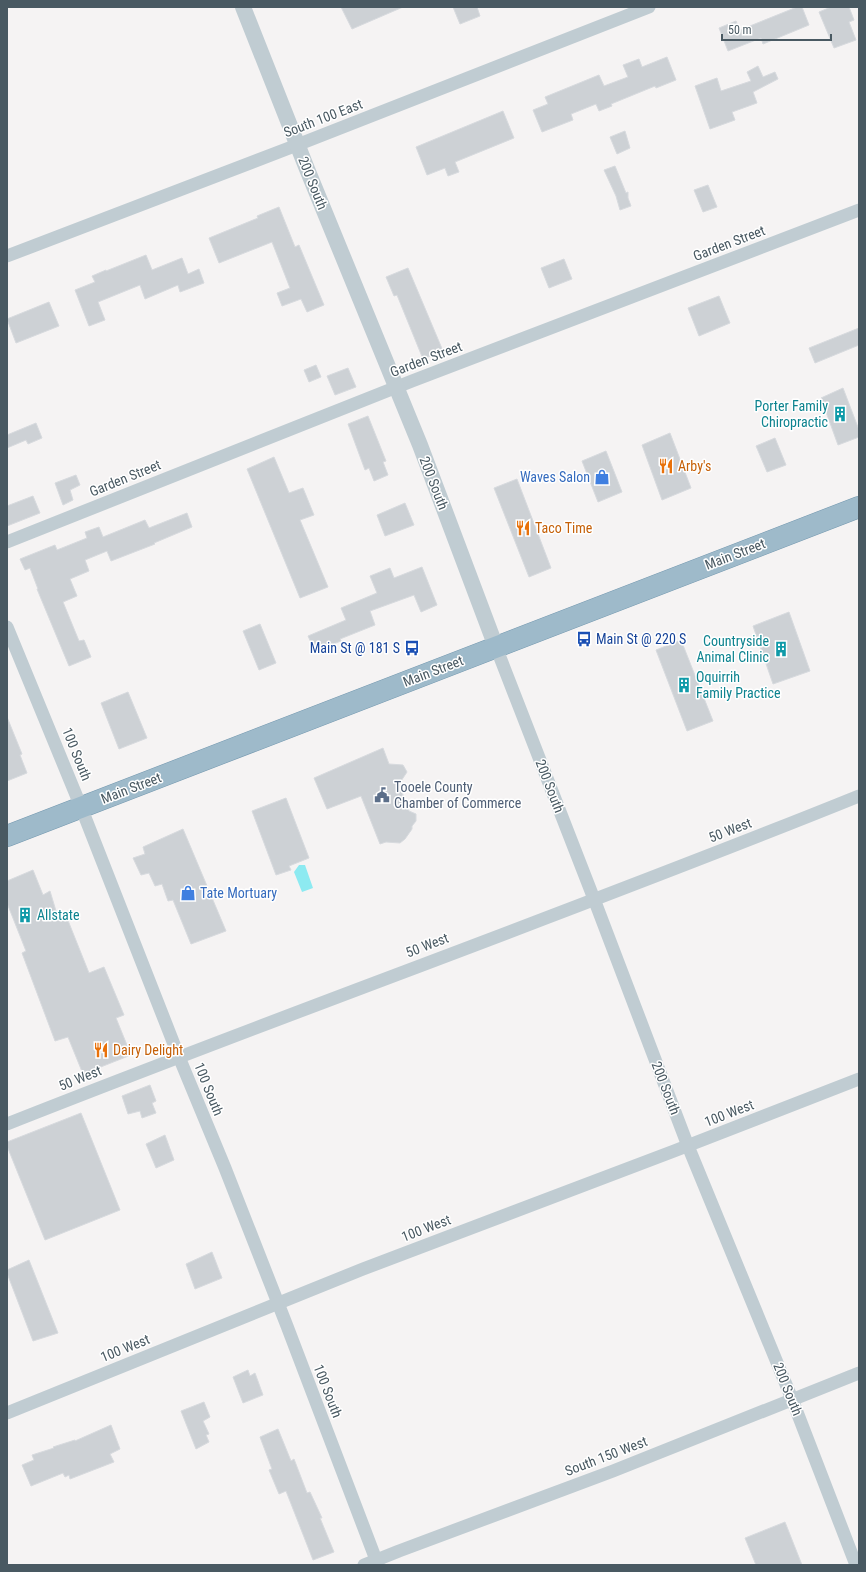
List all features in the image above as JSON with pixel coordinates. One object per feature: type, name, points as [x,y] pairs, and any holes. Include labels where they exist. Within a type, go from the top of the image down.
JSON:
[{"type":"highway","name":"Main Street","points":[[7,836],[859,507]]},
{"type":"street","name":"200 South","points":[[243,7],[297,146],[420,445],[688,1146],[792,1398],[856,1565]]},
{"type":"street","name":"South 100 East","points":[[7,256],[297,146],[650,7]]},
{"type":"street","name":"Garden Street","points":[[7,542],[396,388],[859,210]]},
{"type":"street","name":"100 South","points":[[7,627],[82,807],[179,1057],[278,1304],[372,1563]]},
{"type":"street","name":"50 West","points":[[7,1124],[859,796]]},
{"type":"street","name":"100 West","points":[[7,1413],[363,1269],[688,1146],[859,1079]]},
{"type":"street","name":"South 150 West","points":[[372,1563],[613,1471],[792,1398],[859,1373]]},
{"type":"water","points":[[299,865],[305,865],[313,888],[302,892],[294,872]]},
{"type":"building","points":[[341,7],[403,7],[352,29]]},
{"type":"building","points":[[453,7],[477,7],[480,16],[460,24]]},
{"type":"building","points":[[797,7],[802,7],[809,25],[763,44],[761,38],[728,51],[719,28],[736,21],[740,30]]},
{"type":"building","points":[[831,7],[849,7],[854,20],[849,22],[856,40],[834,48],[819,12]]},
{"type":"building","points":[[667,57],[676,80],[656,88],[655,86],[611,104],[612,106],[599,111],[596,104],[571,114],[573,120],[542,132],[533,110],[548,104],[545,97],[599,75],[604,86],[628,77],[623,65],[639,59],[642,67]]},
{"type":"building","points":[[758,66],[763,77],[775,72],[778,79],[753,92],[757,103],[732,112],[735,120],[710,129],[695,86],[717,78],[721,91],[751,81],[747,72]]},
{"type":"building","points":[[503,111],[514,138],[455,162],[459,172],[448,176],[445,168],[427,175],[416,147]]},
{"type":"building","points":[[625,131],[630,148],[617,154],[610,137]]},
{"type":"building","points":[[615,166],[626,193],[628,192],[628,198],[631,206],[620,210],[616,196],[604,170]]},
{"type":"building","points":[[708,185],[717,207],[703,212],[694,190]]},
{"type":"building","points":[[279,207],[295,247],[299,245],[324,305],[307,312],[301,299],[282,306],[277,293],[290,288],[272,242],[219,263],[209,238],[258,218],[257,216]]},
{"type":"building","points":[[146,255],[152,270],[182,258],[188,274],[199,269],[204,283],[180,292],[178,285],[145,299],[140,285],[98,302],[105,320],[89,326],[75,290],[95,282],[92,276]]},
{"type":"building","points":[[564,259],[572,279],[549,288],[541,268]]},
{"type":"building","points":[[408,268],[443,351],[423,359],[397,295],[394,296],[386,277]]},
{"type":"building","points":[[719,296],[730,323],[699,336],[688,308]]},
{"type":"building","points":[[49,302],[59,326],[16,343],[7,319]]},
{"type":"building","points":[[859,328],[859,345],[815,363],[809,348]]},
{"type":"building","points":[[316,365],[321,377],[309,382],[304,370]]},
{"type":"building","points":[[348,368],[356,387],[335,395],[327,376]]},
{"type":"building","name":"Porter Family Chiropractic","points":[[843,388],[859,430],[859,437],[838,445],[821,398]]},
{"type":"building","points":[[368,416],[386,461],[383,462],[388,475],[374,481],[369,468],[365,470],[348,424]]},
{"type":"building","points":[[36,423],[42,438],[28,444],[26,440],[7,448],[7,435]]},
{"type":"building","name":"Arby's","points":[[670,433],[691,488],[662,500],[642,445]]},
{"type":"building","points":[[775,438],[786,465],[767,472],[756,446]]},
{"type":"building","name":"Waves Salon","points":[[606,451],[622,492],[598,502],[582,461]]},
{"type":"building","points":[[274,457],[289,493],[303,488],[314,515],[300,520],[328,587],[300,598],[247,469]]},
{"type":"building","points":[[76,475],[80,485],[70,490],[73,500],[63,505],[55,483]]},
{"type":"building","name":"Taco Time","points":[[517,479],[551,568],[529,577],[494,488]]},
{"type":"building","points":[[33,496],[40,513],[7,526],[7,506]]},
{"type":"building","points":[[405,503],[414,525],[385,536],[377,515]]},
{"type":"building","points":[[187,513],[192,527],[154,543],[155,544],[111,561],[107,551],[85,560],[89,571],[70,579],[77,596],[63,602],[79,641],[84,640],[91,657],[69,666],[37,589],[30,568],[25,570],[20,559],[55,545],[57,550],[87,538],[85,532],[99,527],[103,537],[145,520],[149,528]]},
{"type":"building","points":[[422,567],[437,605],[421,612],[414,595],[370,611],[375,625],[315,651],[308,636],[346,620],[341,608],[377,593],[370,576],[390,568],[394,578]]},
{"type":"building","name":"Countryside Animal Clinic","points":[[789,612],[810,671],[773,684],[753,626]]},
{"type":"building","points":[[260,624],[276,663],[259,670],[243,631]]},
{"type":"building","name":"Oquirrih Family Practice","points":[[681,640],[713,721],[687,731],[656,650]]},
{"type":"building","points":[[128,692],[147,738],[119,749],[101,703]]},
{"type":"building","points":[[7,717],[22,754],[20,755],[27,773],[7,781]]},
{"type":"building","name":"Tooele County Chamber of Commerce","points":[[383,748],[389,764],[403,765],[407,772],[399,784],[409,811],[416,814],[416,821],[412,826],[412,829],[400,843],[386,842],[380,844],[361,796],[327,809],[314,778]]},
{"type":"building","points":[[286,798],[309,858],[289,866],[291,870],[276,875],[252,811]]},
{"type":"building","name":"Tate Mortuary","points":[[183,829],[226,931],[191,944],[173,900],[168,901],[162,884],[155,886],[149,873],[141,875],[133,858],[145,854],[143,847]]},
{"type":"building","points":[[33,870],[43,895],[50,891],[59,921],[67,918],[89,973],[104,967],[124,1015],[116,1018],[131,1055],[83,1074],[68,1037],[55,1041],[22,953],[26,951],[7,903],[7,881]]},
{"type":"building","points":[[150,1085],[156,1101],[152,1103],[156,1113],[142,1118],[140,1111],[128,1114],[122,1096]]},
{"type":"building","points":[[81,1113],[120,1210],[45,1240],[7,1146],[7,1142]]},
{"type":"building","points":[[165,1135],[174,1160],[156,1168],[146,1144]]},
{"type":"building","points":[[212,1252],[222,1278],[195,1289],[186,1264]]},
{"type":"building","points":[[29,1260],[58,1333],[33,1341],[7,1273],[7,1270]]},
{"type":"building","points":[[248,1370],[250,1376],[255,1373],[263,1395],[243,1403],[233,1377]]},
{"type":"building","points":[[204,1402],[210,1417],[203,1421],[209,1434],[206,1435],[209,1442],[196,1449],[181,1411]]},
{"type":"building","points":[[111,1425],[120,1449],[110,1454],[114,1462],[70,1479],[69,1475],[65,1477],[63,1473],[31,1486],[22,1465],[34,1460],[32,1455],[75,1441]]},
{"type":"building","points":[[278,1429],[291,1461],[294,1459],[307,1493],[310,1492],[322,1518],[320,1518],[334,1552],[313,1560],[286,1491],[279,1494],[269,1470],[272,1469],[260,1437]]},
{"type":"building","points":[[785,1522],[802,1565],[756,1565],[745,1538]]},
{"type":"place","name":"Porter Family Chiropractic","points":[[840,414]]},
{"type":"place","name":"Arby's","points":[[666,466]]},
{"type":"place","name":"Waves Salon","points":[[602,477]]},
{"type":"place","name":"Taco Time","points":[[523,528]]},
{"type":"place","name":"Main St @ 220 S","points":[[584,639]]},
{"type":"place","name":"Main St @ 181 S","points":[[412,648]]},
{"type":"place","name":"Countryside Animal Clinic","points":[[781,649]]},
{"type":"place","name":"Oquirrih Family Practice","points":[[684,685]]},
{"type":"place","name":"Tooele County Chamber of Commerce","points":[[382,795]]},
{"type":"place","name":"Tate Mortuary","points":[[188,893]]},
{"type":"place","name":"Allstate","points":[[25,915]]},
{"type":"place","name":"Dairy Delight","points":[[101,1050]]}]
